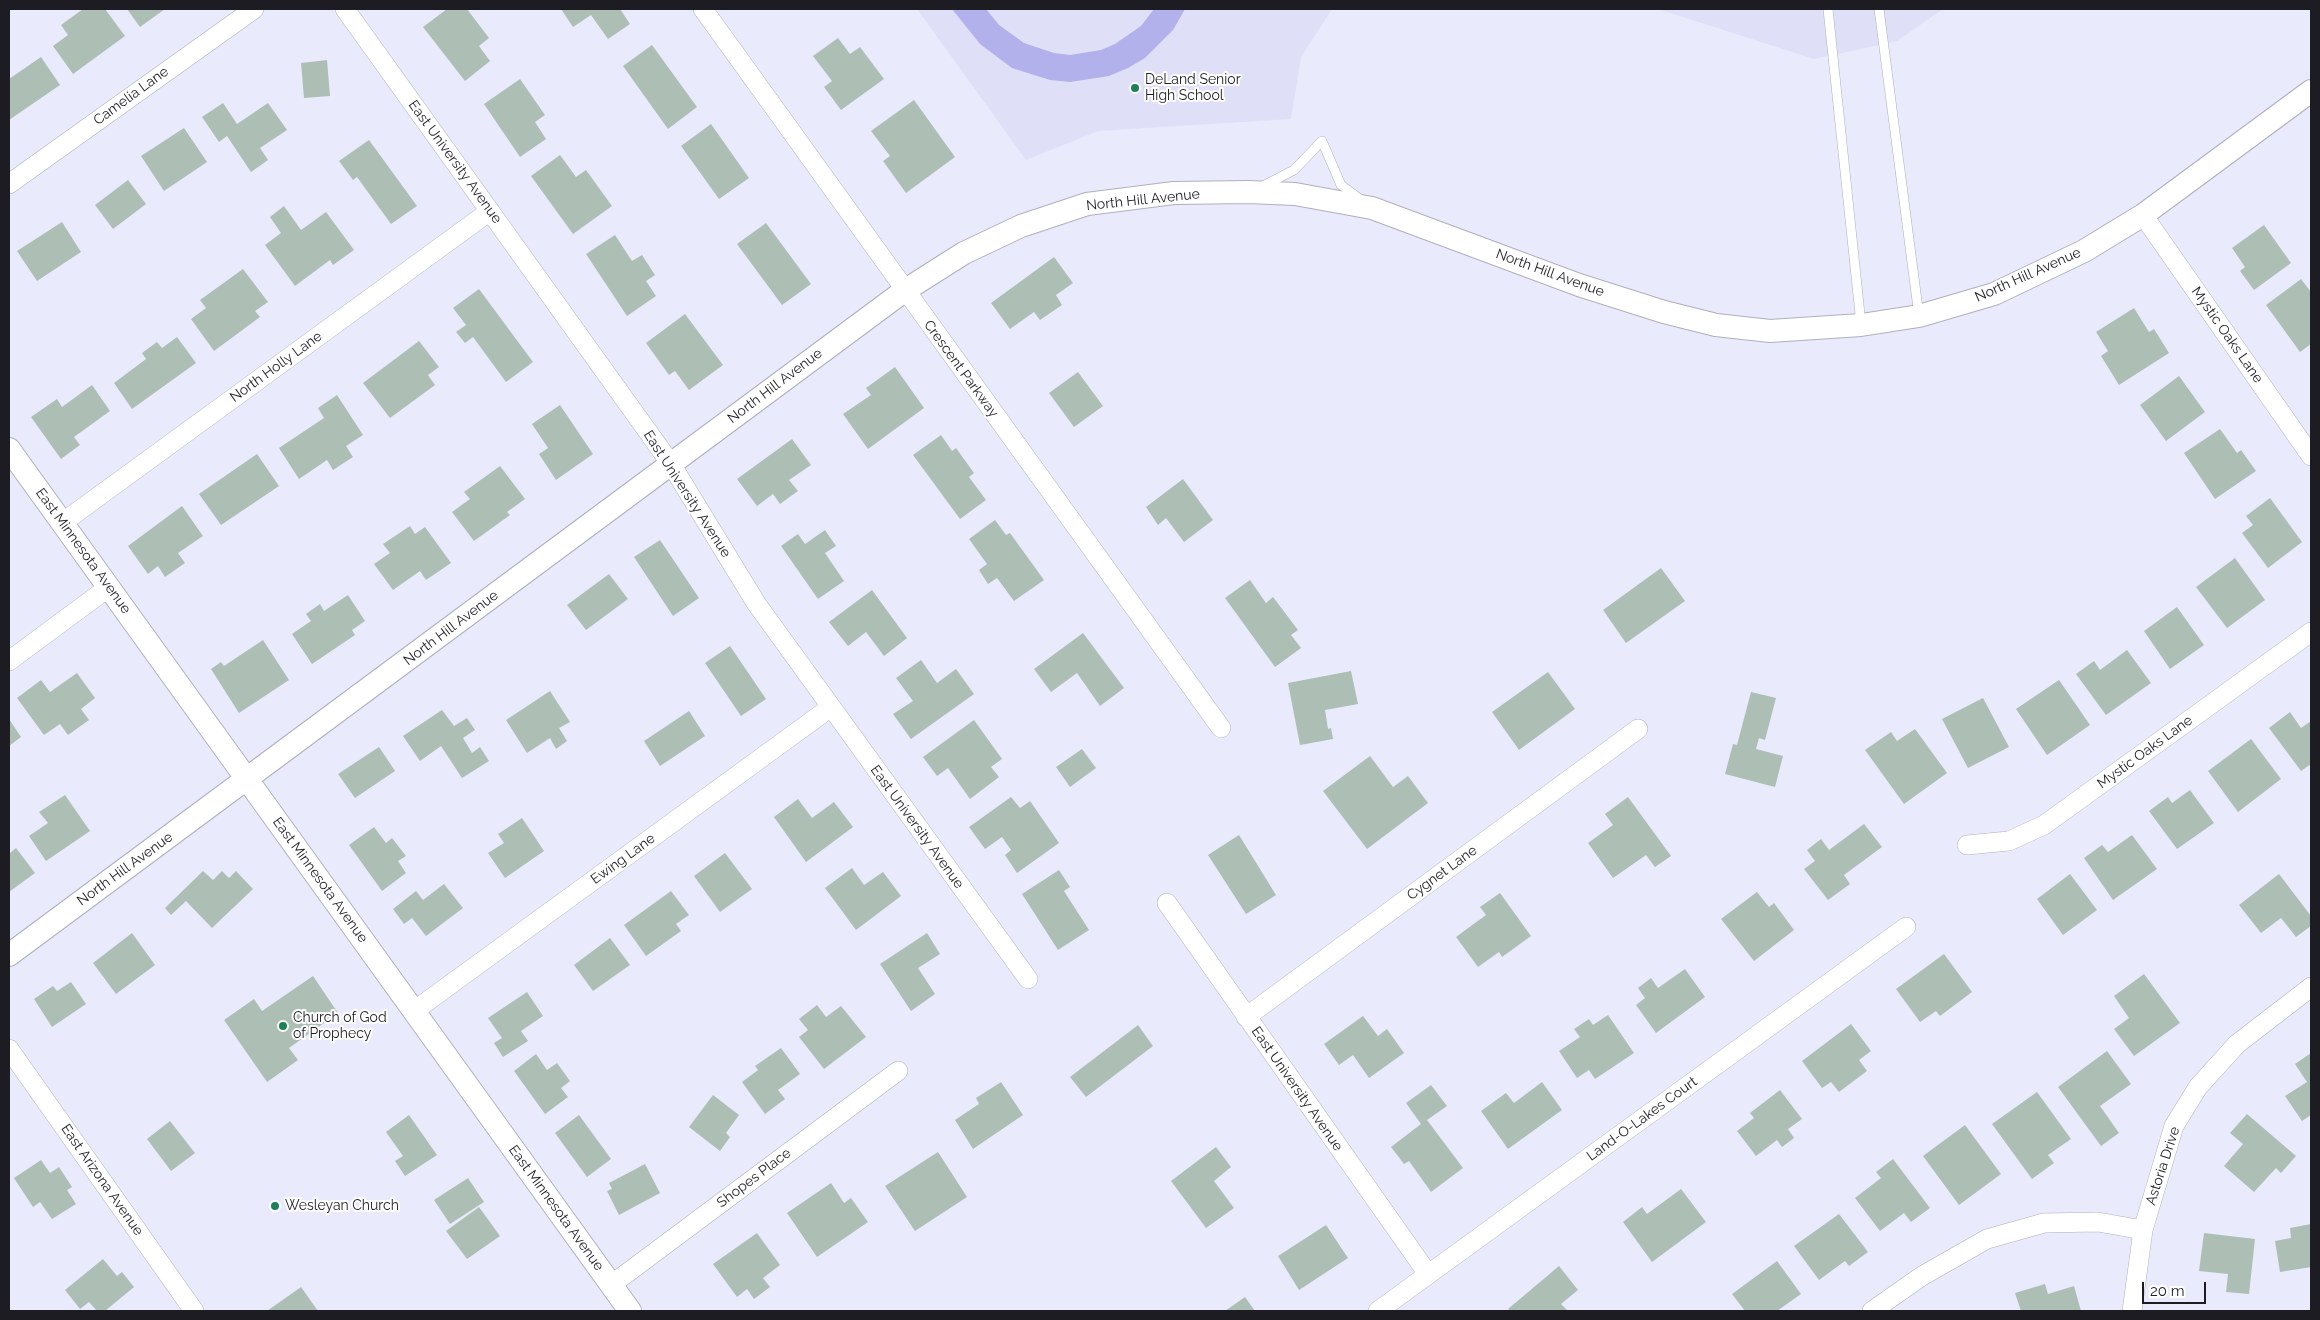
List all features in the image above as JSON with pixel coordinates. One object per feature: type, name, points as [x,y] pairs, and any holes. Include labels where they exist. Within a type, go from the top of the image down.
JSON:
[{"type":"street","name":"Camelia Lane","points":[[9,184],[254,9]]},
{"type":"street","name":"East University Avenue","points":[[345,9],[671,464],[756,603],[1028,980]]},
{"type":"street","name":"Crescent Parkway","points":[[703,9],[904,291],[1221,728]]},
{"type":"street","name":"North Hill Avenue","points":[[9,955],[131,863],[248,780],[904,291],[964,253],[1021,226],[1087,204],[1174,193],[1248,192],[1295,194],[1372,208],[1579,285],[1664,312],[1699,320],[1770,331],[1861,325],[1919,316],[1994,294],[2084,251],[2143,214],[2311,91]]},
{"type":"street","name":"North Holly Lane","points":[[62,523],[490,211]]},
{"type":"street","name":"Mystic Oaks Lane","points":[[2143,214],[2311,456]]},
{"type":"street","name":"East Minnesota Avenue","points":[[9,449],[630,1311]]},
{"type":"street","points":[[9,661],[109,587]]},
{"type":"street","name":"Mystic Oaks Lane","points":[[1967,845],[2009,841],[2044,825],[2311,632]]},
{"type":"street","name":"Ewing Lane","points":[[414,1011],[831,707]]},
{"type":"street","name":"Cygnet Lane","points":[[1246,1017],[1638,728]]},
{"type":"street","name":"East University Avenue","points":[[1167,903],[1428,1274]]},
{"type":"street","name":"Land-O-Lakes Court","points":[[1378,1311],[1906,927]]},
{"type":"street","name":"Astoria Drive","points":[[2132,1311],[2143,1230],[2174,1126],[2198,1087],[2237,1044],[2311,987]]},
{"type":"street","name":"East Arizona Avenue","points":[[9,1049],[194,1311]]},
{"type":"street","name":"Shopes Place","points":[[612,1285],[898,1071]]},
{"type":"street","points":[[1872,1311],[1922,1276],[1987,1240],[2044,1223],[2098,1222],[2143,1230]]},
{"type":"lane","points":[[1828,9],[1861,325]]},
{"type":"lane","points":[[1879,9],[1919,316]]},
{"type":"lane","points":[[1248,192],[1279,179],[1294,170],[1322,141],[1340,185],[1372,208]]},
{"type":"shaded area","name":"DeLand Senior High School","points":[[917,9],[1332,9],[1301,57],[1291,119],[1098,131],[1026,160]]},
{"type":"shaded area","points":[[952,9],[986,9],[999,25],[1024,43],[1054,53],[1070,55],[1101,50],[1115,44],[1141,26],[1154,9],[1185,9],[1173,30],[1145,58],[1109,76],[1070,82],[1050,80],[1012,68],[980,44]]},
{"type":"shaded area","points":[[1658,9],[1943,9],[1897,41],[1814,59]]},
{"type":"building","points":[[83,9],[105,9],[125,36],[73,74],[53,46],[68,35],[61,25]]},
{"type":"building","points":[[127,9],[165,9],[140,27]]},
{"type":"building","points":[[447,9],[467,9],[489,38],[479,46],[490,61],[465,81],[423,27]]},
{"type":"building","points":[[561,9],[620,9],[630,24],[608,39],[591,15],[573,27]]},
{"type":"building","points":[[838,38],[850,54],[860,47],[884,79],[841,110],[824,87],[832,81],[813,56]]},
{"type":"building","points":[[652,45],[697,107],[668,129],[623,66]]},
{"type":"building","points":[[41,57],[60,85],[9,120],[9,79]]},
{"type":"building","points":[[327,60],[330,96],[304,98],[301,63]]},
{"type":"building","points":[[520,79],[545,115],[535,122],[546,139],[520,157],[484,104]]},
{"type":"building","points":[[914,100],[955,157],[906,193],[883,161],[890,156],[871,131]]},
{"type":"building","points":[[223,103],[237,124],[268,103],[287,130],[260,148],[268,160],[251,172],[227,136],[219,142],[202,117]]},
{"type":"building","points":[[711,124],[749,178],[719,199],[681,146]]},
{"type":"building","points":[[184,128],[207,162],[164,191],[141,156]]},
{"type":"building","points":[[369,140],[417,206],[391,224],[357,177],[353,180],[339,161]]},
{"type":"building","points":[[560,155],[576,177],[586,170],[612,206],[573,234],[531,176]]},
{"type":"building","points":[[128,180],[146,204],[113,229],[95,205]]},
{"type":"building","points":[[284,206],[301,230],[326,212],[354,250],[333,265],[330,260],[295,286],[265,245],[281,233],[270,217]]},
{"type":"building","points":[[62,222],[81,252],[37,281],[17,251]]},
{"type":"building","points":[[766,223],[811,284],[782,305],[737,244]]},
{"type":"building","points":[[2264,225],[2291,263],[2254,290],[2240,271],[2245,267],[2232,248]]},
{"type":"building","points":[[615,235],[632,261],[642,255],[655,275],[646,281],[656,296],[627,316],[586,254]]},
{"type":"building","points":[[1054,257],[1073,283],[1056,295],[1062,305],[1040,320],[1034,312],[1010,329],[991,303]]},
{"type":"building","points":[[243,269],[268,302],[255,311],[260,317],[214,351],[191,319],[206,308],[200,300]]},
{"type":"building","points":[[2301,279],[2311,292],[2311,344],[2300,352],[2266,305]]},
{"type":"building","points":[[479,289],[533,362],[506,382],[473,337],[465,343],[456,332],[466,325],[453,308]]},
{"type":"building","points":[[2134,308],[2149,332],[2154,329],[2169,353],[2119,385],[2101,356],[2108,351],[2096,332]]},
{"type":"building","points":[[685,314],[723,365],[689,390],[675,371],[669,375],[646,343]]},
{"type":"building","points":[[177,337],[196,363],[132,409],[114,383],[146,359],[142,353],[157,342],[162,348]]},
{"type":"building","points":[[419,341],[439,367],[428,375],[435,385],[390,418],[363,383]]},
{"type":"building","points":[[895,367],[924,408],[868,449],[843,414],[871,395],[866,388]]},
{"type":"building","points":[[1078,372],[1103,406],[1074,427],[1049,393]]},
{"type":"building","points":[[2179,376],[2205,412],[2166,441],[2140,405]]},
{"type":"building","points":[[92,385],[110,411],[74,437],[80,445],[61,459],[31,417],[57,399],[62,407]]},
{"type":"building","points":[[337,395],[363,435],[346,446],[353,457],[333,470],[327,460],[299,479],[279,448],[324,418],[318,408]]},
{"type":"building","points":[[560,405],[593,454],[556,480],[539,454],[548,448],[532,424]]},
{"type":"building","points":[[2220,429],[2237,453],[2241,450],[2256,471],[2215,499],[2184,453]]},
{"type":"building","points":[[941,435],[952,451],[956,448],[974,473],[969,477],[986,500],[960,519],[913,455]]},
{"type":"building","points":[[792,439],[811,465],[789,480],[798,491],[780,504],[773,494],[757,506],[737,479]]},
{"type":"building","points":[[257,454],[279,486],[221,525],[199,494]]},
{"type":"building","points":[[500,466],[525,499],[507,512],[510,515],[474,541],[452,512],[470,499],[464,492]]},
{"type":"building","points":[[1183,479],[1213,520],[1184,542],[1166,518],[1158,525],[1146,507]]},
{"type":"building","points":[[2270,498],[2302,542],[2268,568],[2242,533],[2253,525],[2246,516]]},
{"type":"building","points":[[182,506],[203,536],[178,553],[185,563],[165,577],[158,566],[148,574],[128,546]]},
{"type":"building","points":[[995,520],[1006,535],[1010,533],[1044,580],[1014,601],[997,578],[988,584],[979,570],[987,564],[969,539]]},
{"type":"building","points":[[410,526],[415,534],[425,527],[451,563],[426,580],[420,571],[393,590],[374,564],[390,553],[383,544]]},
{"type":"building","points":[[825,530],[836,546],[825,553],[844,581],[818,599],[781,546],[798,534],[805,544]]},
{"type":"building","points":[[660,540],[699,598],[673,616],[634,557]]},
{"type":"building","points":[[2235,558],[2265,600],[2227,628],[2196,587]]},
{"type":"building","points":[[1661,568],[1685,601],[1626,643],[1603,610]]},
{"type":"building","points":[[609,574],[628,599],[586,630],[567,605]]},
{"type":"building","points":[[1250,580],[1266,603],[1273,597],[1298,630],[1291,635],[1301,648],[1275,667],[1225,598]]},
{"type":"building","points":[[872,590],[907,638],[884,656],[866,632],[848,646],[829,622]]},
{"type":"building","points":[[348,595],[365,621],[352,630],[355,635],[312,664],[292,634],[311,621],[306,614],[320,604],[324,611]]},
{"type":"building","points":[[2177,607],[2204,645],[2170,669],[2144,631]]},
{"type":"building","points":[[1083,633],[1124,688],[1100,706],[1077,673],[1051,692],[1034,669]]},
{"type":"building","points":[[263,640],[289,680],[239,713],[211,669],[221,662],[224,666]]},
{"type":"building","points":[[730,646],[766,699],[741,716],[705,663]]},
{"type":"building","points":[[2127,650],[2151,683],[2106,715],[2076,674],[2094,661],[2100,670]]},
{"type":"building","points":[[921,660],[937,683],[956,669],[974,694],[911,739],[893,714],[913,701],[896,678]]},
{"type":"building","points":[[1351,671],[1358,704],[1325,710],[1328,729],[1331,728],[1333,739],[1300,745],[1288,683]]},
{"type":"building","points":[[1548,672],[1575,709],[1519,750],[1492,712]]},
{"type":"building","points":[[77,673],[95,698],[81,709],[89,720],[68,735],[60,724],[44,735],[17,698],[41,680],[50,692]]},
{"type":"building","points":[[2059,680],[2090,725],[2047,755],[2016,709]]},
{"type":"building","points":[[550,691],[570,722],[559,728],[567,741],[556,749],[550,738],[527,753],[506,720]]},
{"type":"building","points":[[1751,692],[1776,698],[1765,740],[1759,738],[1756,749],[1783,756],[1775,787],[1725,774],[1733,744],[1737,745]]},
{"type":"building","points":[[1983,698],[2009,747],[1968,768],[1942,719]]},
{"type":"building","points":[[442,710],[454,726],[467,718],[475,730],[463,738],[472,753],[480,747],[489,761],[462,778],[441,746],[420,761],[403,736]]},
{"type":"building","points":[[689,711],[705,736],[660,766],[644,741]]},
{"type":"building","points":[[2290,712],[2301,728],[2311,721],[2311,764],[2301,771],[2269,728]]},
{"type":"building","points":[[9,719],[21,737],[9,746]]},
{"type":"building","points":[[974,720],[1002,759],[991,767],[999,777],[970,799],[948,768],[937,776],[923,757]]},
{"type":"building","points":[[1915,729],[1947,773],[1904,804],[1865,750],[1891,732],[1897,741]]},
{"type":"building","points":[[2251,739],[2281,779],[2238,812],[2208,771]]},
{"type":"building","points":[[379,747],[395,771],[355,798],[338,774]]},
{"type":"building","points":[[1082,749],[1096,768],[1070,787],[1056,767]]},
{"type":"building","points":[[1370,756],[1393,787],[1408,776],[1428,803],[1367,849],[1323,791]]},
{"type":"building","points":[[2190,790],[2214,823],[2177,849],[2149,811],[2168,797],[2172,803]]},
{"type":"building","points":[[65,795],[90,831],[46,861],[29,836],[48,823],[39,812]]},
{"type":"building","points":[[1011,797],[1020,808],[1030,801],[1059,843],[1017,873],[1005,855],[1011,850],[1002,837],[985,849],[969,827]]},
{"type":"building","points":[[1628,797],[1671,856],[1655,867],[1646,855],[1613,878],[1588,843],[1613,825],[1605,814]]},
{"type":"building","points":[[798,799],[812,818],[834,802],[853,827],[806,862],[774,817]]},
{"type":"building","points":[[522,818],[544,851],[505,878],[488,853],[504,843],[498,834]]},
{"type":"building","points":[[1864,824],[1882,847],[1844,875],[1850,884],[1828,900],[1804,869],[1815,861],[1807,850],[1821,839],[1829,850]]},
{"type":"building","points":[[374,827],[386,843],[392,838],[406,856],[398,861],[406,873],[382,891],[349,845]]},
{"type":"building","points":[[1239,835],[1276,895],[1246,914],[1208,855]]},
{"type":"building","points":[[2132,835],[2157,869],[2113,900],[2084,858],[2102,845],[2108,852]]},
{"type":"building","points":[[16,848],[35,873],[9,892],[9,854]]},
{"type":"building","points":[[725,853],[752,889],[720,912],[694,876]]},
{"type":"building","points":[[852,868],[864,885],[883,872],[901,896],[856,930],[825,888]]},
{"type":"building","points":[[1059,870],[1070,887],[1064,891],[1089,930],[1058,950],[1022,894]]},
{"type":"building","points":[[203,871],[213,880],[222,871],[229,878],[236,871],[253,889],[212,928],[186,901],[171,915],[165,908]]},
{"type":"building","points":[[2070,874],[2097,910],[2063,935],[2037,899]]},
{"type":"building","points":[[2279,874],[2311,916],[2311,926],[2296,937],[2281,918],[2261,933],[2239,905]]},
{"type":"building","points":[[444,884],[463,908],[426,936],[412,918],[404,924],[393,909],[416,891],[423,900]]},
{"type":"building","points":[[671,891],[689,915],[676,924],[681,931],[646,956],[624,925]]},
{"type":"building","points":[[1757,892],[1769,907],[1774,903],[1794,930],[1754,961],[1721,919]]},
{"type":"building","points":[[1500,893],[1531,936],[1502,957],[1499,952],[1478,967],[1456,937],[1486,915],[1480,907]]},
{"type":"building","points":[[132,933],[155,965],[116,994],[93,963]]},
{"type":"building","points":[[927,933],[940,954],[918,968],[935,994],[911,1011],[880,964]]},
{"type":"building","points":[[610,938],[630,965],[593,991],[574,965]]},
{"type":"building","points":[[1944,954],[1972,992],[1940,1016],[1936,1011],[1920,1022],[1896,989]]},
{"type":"building","points":[[1685,969],[1705,997],[1656,1033],[1636,1005],[1645,998],[1638,988],[1651,978],[1658,988]]},
{"type":"building","points":[[2144,974],[2180,1023],[2134,1056],[2114,1029],[2129,1018],[2114,996]]},
{"type":"building","points":[[313,976],[338,1013],[289,1048],[298,1060],[267,1082],[224,1020],[254,999],[262,1011]]},
{"type":"building","points":[[71,982],[86,1004],[52,1027],[34,999],[53,986],[57,991]]},
{"type":"building","points":[[527,992],[543,1016],[521,1031],[528,1041],[503,1057],[494,1043],[502,1038],[488,1018]]},
{"type":"building","points":[[817,1005],[826,1017],[841,1006],[866,1037],[824,1069],[799,1037],[808,1030],[799,1019]]},
{"type":"building","points":[[1608,1015],[1634,1053],[1595,1079],[1589,1070],[1577,1078],[1559,1051],[1580,1037],[1574,1029],[1589,1019],[1593,1025]]},
{"type":"building","points":[[1363,1016],[1378,1036],[1387,1029],[1404,1053],[1369,1078],[1353,1055],[1339,1065],[1324,1044]]},
{"type":"building","points":[[1851,1024],[1871,1051],[1859,1060],[1867,1071],[1839,1092],[1831,1082],[1822,1088],[1802,1061]]},
{"type":"building","points":[[1138,1025],[1153,1046],[1086,1097],[1070,1077]]},
{"type":"building","points":[[781,1048],[800,1074],[778,1090],[785,1099],[765,1114],[742,1082],[758,1070],[755,1066]]},
{"type":"building","points":[[2107,1051],[2131,1084],[2100,1106],[2119,1133],[2101,1146],[2058,1087]]},
{"type":"building","points":[[2311,1053],[2311,1115],[2302,1121],[2285,1096],[2307,1082],[2295,1064]]},
{"type":"building","points":[[536,1054],[547,1070],[557,1063],[570,1081],[561,1088],[568,1097],[545,1114],[514,1071]]},
{"type":"building","points":[[1001,1082],[1023,1115],[973,1149],[955,1120],[979,1104],[976,1098]]},
{"type":"building","points":[[1542,1082],[1562,1110],[1508,1149],[1481,1111],[1506,1093],[1514,1103]]},
{"type":"building","points":[[1431,1085],[1447,1106],[1427,1120],[1463,1168],[1431,1192],[1409,1161],[1404,1164],[1391,1147],[1421,1124],[1406,1103]]},
{"type":"building","points":[[1780,1090],[1802,1119],[1788,1129],[1794,1138],[1782,1147],[1777,1140],[1756,1156],[1737,1131],[1754,1118],[1750,1113]]},
{"type":"building","points":[[2037,1092],[2071,1139],[2048,1155],[2054,1163],[2032,1179],[1992,1124]]},
{"type":"building","points":[[713,1095],[739,1115],[726,1133],[730,1137],[720,1151],[689,1127]]},
{"type":"building","points":[[2247,1114],[2296,1156],[2281,1173],[2276,1168],[2254,1192],[2224,1166],[2243,1144],[2230,1133]]},
{"type":"building","points":[[409,1115],[437,1155],[405,1176],[395,1161],[403,1156],[386,1132]]},
{"type":"building","points":[[579,1115],[611,1159],[587,1177],[555,1133]]},
{"type":"building","points":[[170,1121],[195,1153],[171,1171],[147,1139]]},
{"type":"building","points":[[1965,1125],[2001,1174],[1959,1205],[1923,1156]]},
{"type":"building","points":[[1216,1147],[1231,1167],[1214,1181],[1234,1208],[1206,1228],[1171,1181]]},
{"type":"building","points":[[938,1152],[967,1197],[915,1231],[885,1186]]},
{"type":"building","points":[[1893,1159],[1930,1208],[1911,1222],[1904,1213],[1880,1231],[1855,1198],[1881,1178],[1876,1172]]},
{"type":"building","points":[[41,1160],[50,1173],[59,1167],[72,1187],[67,1190],[76,1204],[52,1219],[40,1202],[33,1207],[14,1178]]},
{"type":"building","points":[[645,1164],[660,1193],[619,1215],[607,1191],[612,1189],[609,1183]]},
{"type":"building","points":[[468,1178],[484,1202],[450,1224],[434,1200]]},
{"type":"building","points":[[831,1183],[844,1203],[851,1198],[868,1222],[817,1257],[787,1213]]},
{"type":"building","points":[[1681,1189],[1706,1222],[1652,1262],[1623,1222],[1642,1207],[1647,1214]]},
{"type":"building","points":[[479,1207],[500,1236],[467,1259],[446,1231]]},
{"type":"building","points":[[1839,1214],[1868,1252],[1849,1266],[1845,1261],[1819,1280],[1794,1246]]},
{"type":"building","points":[[2311,1224],[2311,1267],[2280,1272],[2275,1241],[2291,1238],[2290,1228]]},
{"type":"building","points":[[1326,1225],[1348,1258],[1299,1290],[1278,1256]]},
{"type":"building","points":[[757,1233],[780,1265],[763,1278],[770,1287],[754,1299],[747,1289],[737,1297],[713,1264]]},
{"type":"building","points":[[2204,1233],[2255,1239],[2249,1294],[2226,1292],[2228,1274],[2199,1271]]},
{"type":"building","points":[[103,1259],[117,1276],[122,1272],[134,1287],[105,1311],[97,1311],[89,1302],[80,1309],[65,1290]]},
{"type":"building","points":[[1777,1261],[1801,1294],[1777,1311],[1745,1311],[1732,1294]]},
{"type":"building","points":[[1559,1266],[1578,1290],[1561,1304],[1568,1311],[1511,1311],[1508,1309]]},
{"type":"building","points":[[2045,1284],[2048,1294],[2074,1286],[2081,1311],[2021,1311],[2015,1293]]},
{"type":"building","points":[[301,1287],[318,1311],[267,1311]]},
{"type":"building","points":[[1245,1297],[1255,1311],[1225,1311]]},
{"type":"place","name":"DeLand Senior High School","points":[[1135,88]]},
{"type":"place","name":"Church of God of Prophecy","points":[[283,1026]]},
{"type":"place","name":"Wesleyan Church","points":[[275,1206]]}]
